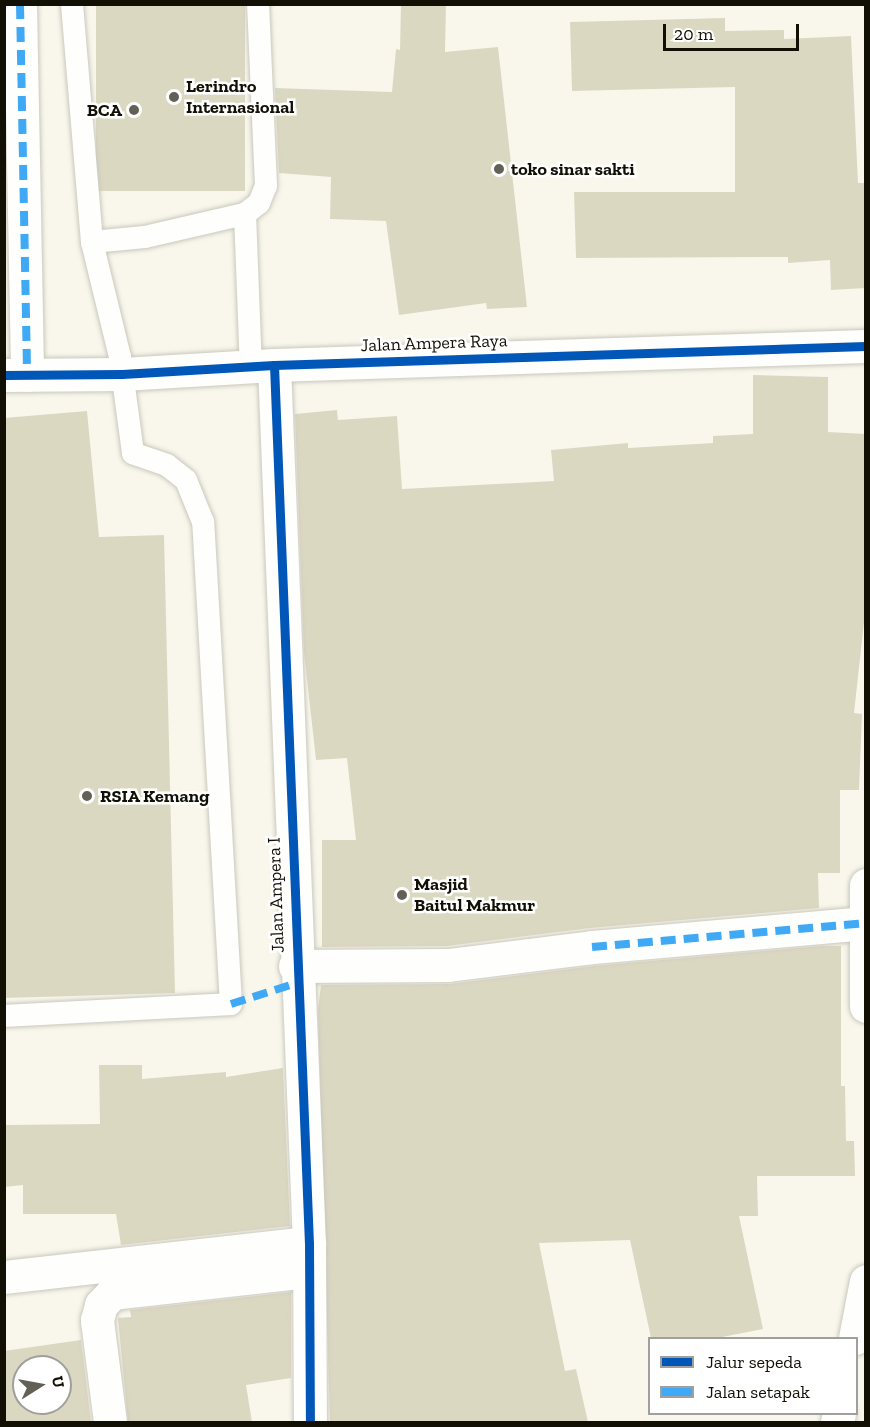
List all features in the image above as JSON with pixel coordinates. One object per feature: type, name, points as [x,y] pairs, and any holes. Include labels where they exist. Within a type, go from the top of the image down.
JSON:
[{"type":"street","points":[[16,375],[20,4]]},
{"type":"street","name":"Jalan Ampera Raya","points":[[16,375],[122,374],[263,366],[866,346]]},
{"type":"street","name":"Jalan Ampera I","points":[[263,366],[296,966],[309,1257],[310,1422]]},
{"type":"street","points":[[866,885],[864,923],[866,1006]]},
{"type":"street","points":[[296,966],[448,965],[592,947],[864,923]]},
{"type":"street","points":[[4,1276],[309,1257]]},
{"type":"street","points":[[110,1422],[97,1320],[101,1305],[112,1293],[309,1257]]},
{"type":"street","points":[[855,1337],[866,1281]]},
{"type":"lane","points":[[4,1016],[231,1004],[203,522],[186,480],[167,465],[133,453],[122,374],[92,242],[72,4]]},
{"type":"lane","points":[[92,242],[145,237],[245,214],[259,203],[266,186],[258,4]]},
{"type":"lane","points":[[245,214],[263,366]]},
{"type":"building","name":"Lerindro Internasional","points":[[96,4],[245,4],[245,191],[96,191]]},
{"type":"building","points":[[401,4],[446,4],[445,52],[498,47],[527,307],[487,309],[486,303],[399,315],[386,221],[330,219],[331,177],[279,173],[275,88],[392,92],[396,49],[400,50]]},
{"type":"building","points":[[725,18],[725,31],[784,30],[784,39],[851,36],[858,183],[866,183],[866,288],[831,290],[830,260],[788,263],[788,257],[576,258],[574,192],[735,192],[735,87],[572,91],[570,22]]},
{"type":"building","points":[[753,375],[828,377],[828,432],[866,434],[866,604],[854,713],[862,714],[859,790],[840,790],[840,873],[818,873],[819,908],[590,928],[447,946],[322,947],[322,840],[356,840],[347,758],[316,760],[304,652],[295,414],[337,410],[338,420],[397,416],[402,489],[554,481],[551,450],[628,443],[628,448],[713,443],[713,436],[753,434]]},
{"type":"building","name":"RSIA Kemang","points":[[87,411],[99,537],[164,535],[175,993],[4,998],[4,418]]},
{"type":"building","points":[[841,946],[841,1086],[845,1086],[846,1141],[854,1141],[855,1176],[757,1176],[758,1216],[739,1216],[763,1329],[722,1337],[651,1337],[630,1240],[539,1243],[565,1371],[576,1369],[588,1422],[330,1422],[318,1010],[321,985],[450,984],[594,966]]},
{"type":"building","points":[[99,1065],[142,1065],[142,1079],[226,1072],[226,1077],[283,1068],[290,1226],[121,1245],[116,1214],[23,1214],[23,1185],[4,1187],[4,1125],[100,1124]]},
{"type":"building","points":[[291,1292],[291,1378],[246,1385],[252,1422],[128,1422],[118,1318],[131,1317],[130,1310]]},
{"type":"building","points":[[81,1340],[91,1422],[4,1422],[4,1351]]},
{"type":"marked path","points":[[20,4],[27,375]]},
{"type":"marked path","points":[[592,947],[864,923]]},
{"type":"marked path","points":[[231,1004],[297,983]]},
{"type":"cycle path","points":[[4,375],[122,374],[274,365],[866,346]]},
{"type":"cycle path","points":[[274,365],[309,1243],[310,1422]]},
{"type":"place","name":"Lerindro Internasional","points":[[174,97]]},
{"type":"place","name":"BCA","points":[[134,110]]},
{"type":"place","name":"toko sinar sakti","points":[[499,169]]},
{"type":"place","name":"RSIA Kemang","points":[[87,796]]},
{"type":"place","name":"Masjid Baitul Makmur","points":[[402,895]]}]
